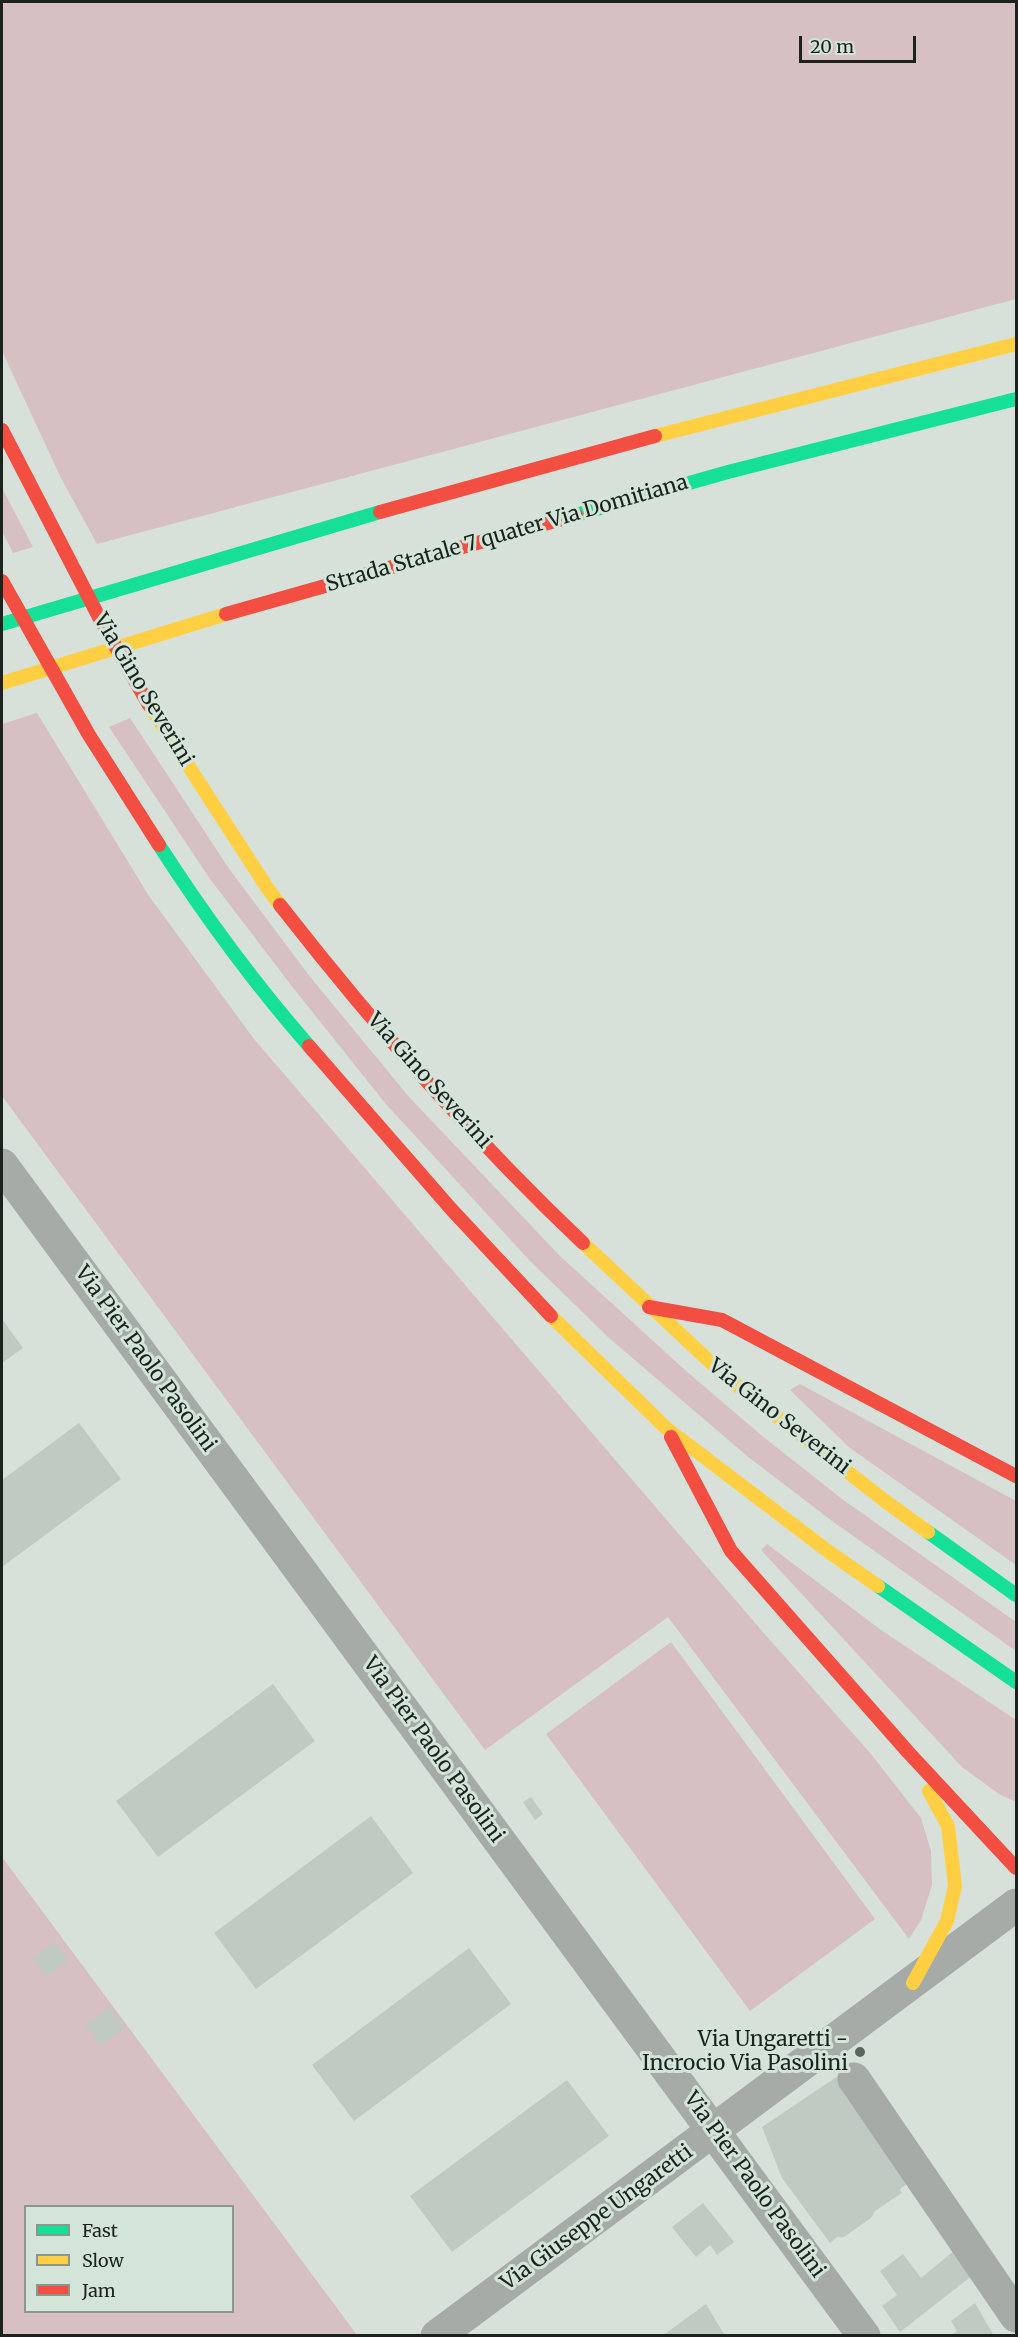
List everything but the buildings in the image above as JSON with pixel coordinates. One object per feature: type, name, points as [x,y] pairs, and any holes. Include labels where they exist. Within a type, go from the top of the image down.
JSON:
[{"type":"main road","points":[[2,624],[537,469],[719,419],[1017,344]]},
{"type":"main road","name":"Strada Statale 7 quater Via Domitiana","points":[[2,683],[186,625],[728,472],[1017,399]]},
{"type":"main road","name":"Via Gino Severini","points":[[2,430],[101,621],[152,710],[268,889],[343,985],[423,1077],[541,1203],[649,1307],[733,1382],[885,1501],[1017,1595]]},
{"type":"main road","points":[[2,581],[88,735],[183,883],[271,1003],[452,1210],[544,1310],[666,1428],[829,1552],[1017,1682]]},
{"type":"main road","points":[[649,1307],[722,1320],[1017,1476]]},
{"type":"main road","points":[[666,1428],[730,1551],[908,1752],[1017,1868]]},
{"type":"main road","points":[[908,1752],[948,1826],[955,1886],[947,1921],[913,1983]]},
{"type":"street","name":"Via Pier Paolo Pasolini","points":[[2,1166],[864,2336]]},
{"type":"street","name":"Via Giuseppe Ungaretti","points":[[437,2336],[1017,1905]]},
{"type":"street","points":[[854,2079],[1017,2316]]},
{"type":"shaded area","points":[[2,2],[1016,2],[1016,299],[97,544],[61,478],[2,351]]},
{"type":"shaded area","points":[[2,488],[33,547],[13,553],[2,531]]},
{"type":"shaded area","points":[[37,713],[149,896],[254,1039],[762,1631],[871,1754],[921,1818],[931,1851],[932,1885],[921,1920],[909,1939],[668,1617],[485,1750],[2,1096],[2,724]]},
{"type":"shaded area","points":[[130,718],[230,870],[311,978],[410,1098],[560,1256],[685,1370],[761,1435],[842,1499],[1016,1622],[1016,1651],[832,1521],[747,1456],[609,1338],[530,1261],[385,1103],[210,879],[109,727]]},
{"type":"shaded area","points":[[800,1384],[1016,1501],[1016,1565],[850,1448],[790,1390]]},
{"type":"shaded area","points":[[767,1544],[881,1630],[1016,1720],[1016,1802],[999,1794],[962,1767],[761,1550]]},
{"type":"shaded area","points":[[671,1642],[875,1919],[750,2011],[546,1734]]},
{"type":"shaded area","points":[[2,1857],[357,2335],[2,2335]]},
{"type":"traffic: fast","points":[[576,515],[728,472],[1016,399]]},
{"type":"traffic: fast","points":[[2,624],[380,512]]},
{"type":"traffic: fast","points":[[159,845],[230,948],[309,1046]]},
{"type":"traffic: fast","points":[[928,1532],[1016,1595]]},
{"type":"traffic: fast","points":[[878,1586],[1016,1682]]},
{"type":"traffic: slow","points":[[655,436],[1016,344]]},
{"type":"traffic: slow","points":[[2,683],[226,614]]},
{"type":"traffic: slow","points":[[149,705],[280,905]]},
{"type":"traffic: slow","points":[[583,1243],[724,1375],[928,1532]]},
{"type":"traffic: slow","points":[[551,1316],[666,1428],[829,1552],[878,1586]]},
{"type":"traffic: slow","points":[[913,1983],[947,1921],[955,1886],[948,1826],[929,1791]]},
{"type":"traffic: jam","points":[[2,430],[101,621],[149,705]]},
{"type":"traffic: jam","points":[[380,512],[655,436]]},
{"type":"traffic: jam","points":[[226,614],[576,515]]},
{"type":"traffic: jam","points":[[2,581],[89,735],[159,845]]},
{"type":"traffic: jam","points":[[280,905],[425,1080],[502,1163],[583,1243]]},
{"type":"traffic: jam","points":[[309,1046],[452,1210],[551,1316]]},
{"type":"traffic: jam","points":[[649,1307],[722,1320],[1016,1476]]},
{"type":"traffic: jam","points":[[671,1437],[731,1551],[908,1752],[1016,1868]]},
{"type":"place","name":"Via Ungaretti - Incrocio Via Pasolini","points":[[860,2052]]}]
